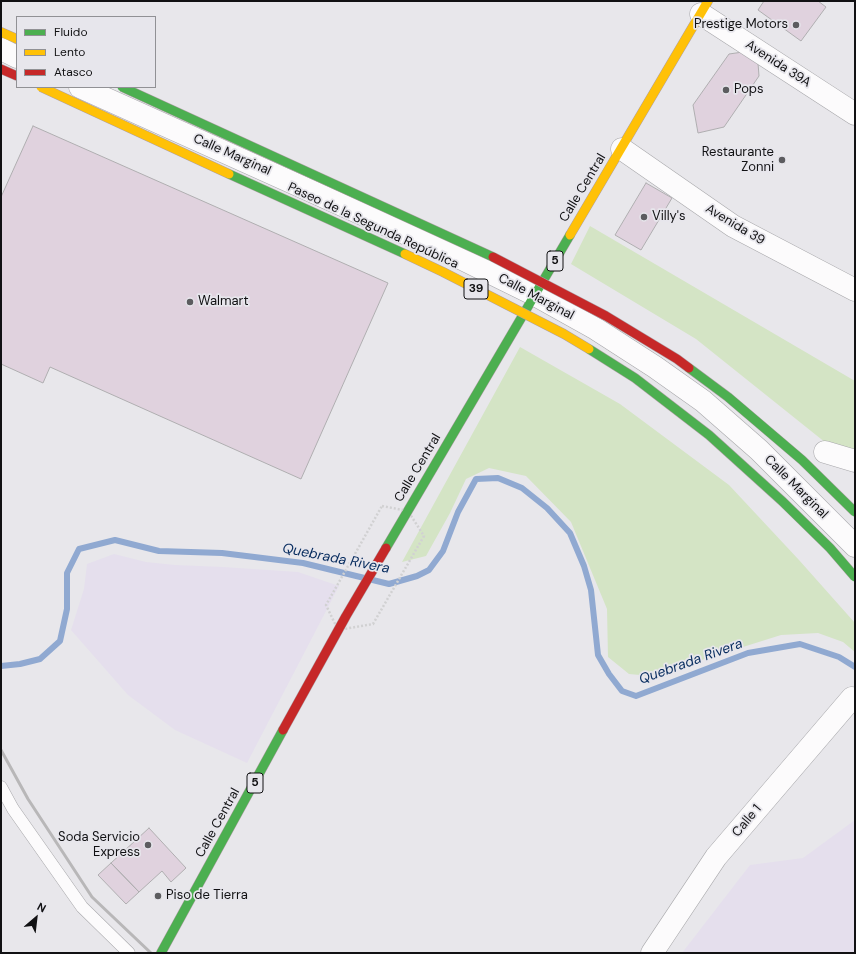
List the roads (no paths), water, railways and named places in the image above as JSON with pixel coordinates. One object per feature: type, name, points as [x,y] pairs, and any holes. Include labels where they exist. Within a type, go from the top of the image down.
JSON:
[{"type":"main road","name":"Calle Central","points":[[164,952],[346,616],[622,149],[704,7]]},
{"type":"main road","points":[[1,32],[16,40]]},
{"type":"main road","points":[[1,68],[16,76]]},
{"type":"main road","name":"Paseo de la Segunda República","points":[[43,88],[443,272],[564,334],[636,378],[709,435],[787,506],[830,548],[855,577]]},
{"type":"main road","name":"Paseo de la Segunda República","points":[[124,88],[476,248],[606,316],[677,359],[728,397],[802,460],[855,512]]},
{"type":"street","name":"Avenida 39A","points":[[704,7],[855,114]]},
{"type":"street","points":[[1,49],[16,56]]},
{"type":"street","name":"Calle Marginal","points":[[82,88],[455,256],[535,295],[596,329],[703,401],[759,450],[855,546]]},
{"type":"street","name":"Avenida 39","points":[[622,149],[733,226],[855,290]]},
{"type":"street","points":[[825,452],[855,461]]},
{"type":"street","name":"Calle 1","points":[[652,953],[716,857],[852,698]]},
{"type":"lane","points":[[1,787],[13,808],[82,907],[129,953]]},
{"type":"waterway","name":"Quebrada Rivera","points":[[1,666],[20,664],[40,659],[60,641],[67,609],[67,573],[79,549],[115,540],[159,551],[222,553],[303,563],[389,584],[417,576],[429,570],[443,551],[458,512],[476,479],[498,478],[522,488],[547,508],[570,533],[584,566],[591,590],[598,655],[609,674],[622,691],[636,696],[748,653],[800,644],[839,657],[855,667]]},
{"type":"railway","points":[[1,750],[28,799],[92,897],[151,953]]},
{"type":"place","name":"Prestige Motors","points":[[796,25]]},
{"type":"place","name":"Pops","points":[[726,90]]},
{"type":"place","name":"Restaurante Zonni","points":[[782,160]]},
{"type":"place","name":"Villy's","points":[[644,217]]},
{"type":"place","name":"Walmart","points":[[190,302]]},
{"type":"place","name":"Soda Servicio Express","points":[[148,845]]},
{"type":"place","name":"Piso de Tierra","points":[[158,896]]}]
